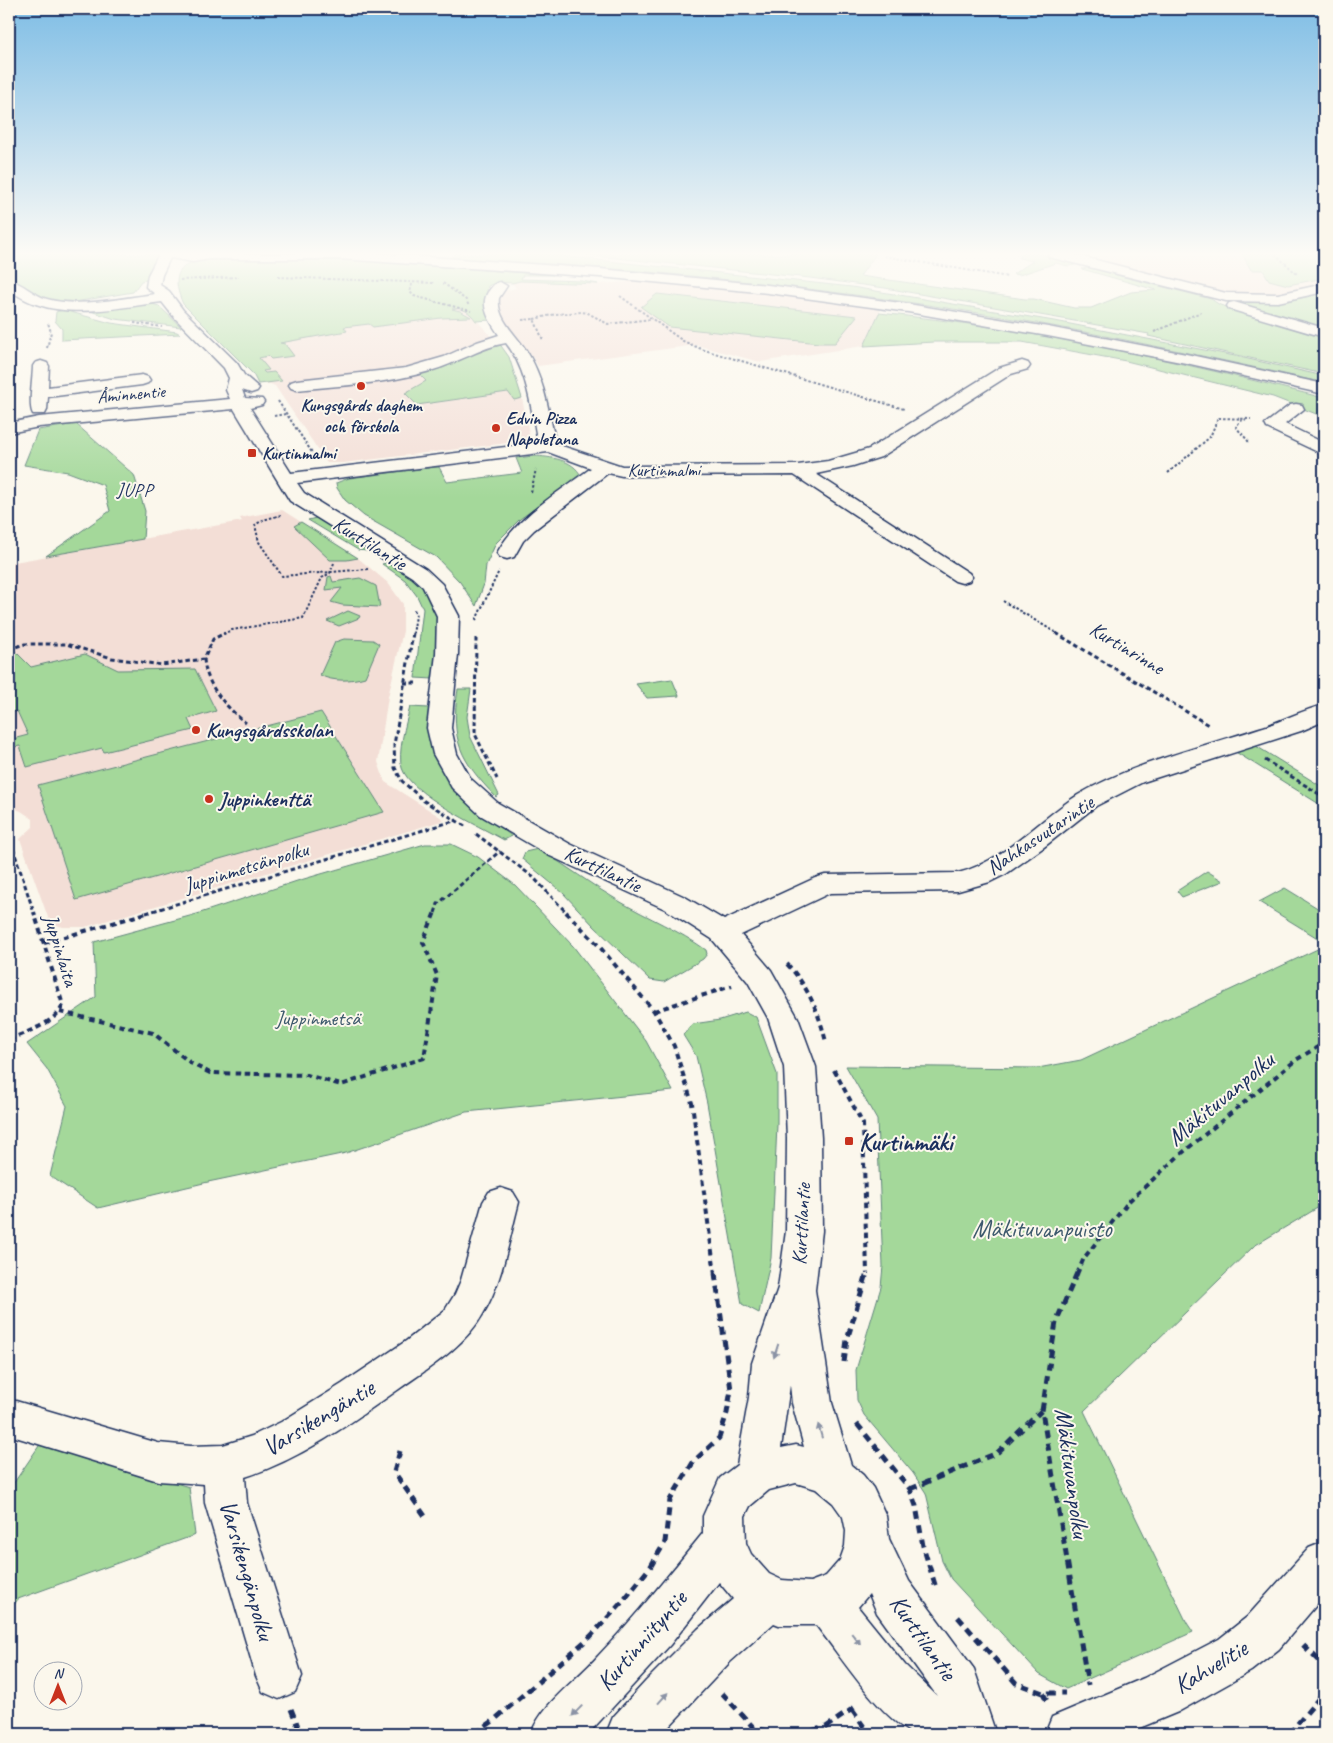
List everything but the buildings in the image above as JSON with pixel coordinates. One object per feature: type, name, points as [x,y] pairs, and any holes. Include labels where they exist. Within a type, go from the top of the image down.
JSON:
[{"type":"street","points":[[195,335],[231,366],[237,378],[254,395],[268,416]]},
{"type":"street","points":[[507,335],[522,353],[530,372],[548,447]]},
{"type":"street","points":[[1070,335],[1324,389]]},
{"type":"street","points":[[297,385],[406,372],[440,364],[489,342],[509,338]]},
{"type":"street","points":[[39,422],[41,366]]},
{"type":"street","name":"Kurtinmalmi","points":[[285,479],[548,447],[561,450],[603,468],[622,471],[798,470],[844,464],[875,453],[1005,371],[1022,366]]},
{"type":"street","name":"Kurttilantie","points":[[237,378],[234,390],[240,404],[297,497],[419,573],[432,584],[439,596],[448,616],[440,728],[444,754],[461,783],[489,809],[560,850],[675,903],[722,932],[769,991],[783,1018],[800,1067],[804,1138],[804,1230],[797,1288],[772,1362],[769,1397],[756,1473]]},
{"type":"street","points":[[39,392],[142,380]]},
{"type":"street","name":"Åminnentie","points":[[9,428],[39,422],[240,404],[254,395]]},
{"type":"street","points":[[1296,409],[1273,424],[1324,450]]},
{"type":"street","name":"Kurttilantie","points":[[295,458],[317,494],[317,508]]},
{"type":"street","points":[[507,553],[515,538],[535,519],[558,504],[603,468]]},
{"type":"street","points":[[798,470],[962,577]]},
{"type":"street","name":"Nahkasuutarintie","points":[[722,932],[825,884],[958,882],[980,876],[996,868],[1035,841],[1087,800],[1134,777],[1292,726],[1324,712]]},
{"type":"street","name":"Varsikengäntie","points":[[9,1417],[158,1462],[192,1465],[223,1464],[260,1453],[295,1435],[356,1397],[420,1353],[458,1321],[470,1303],[480,1280],[501,1202]]},
{"type":"street","name":"Kurttilantie","points":[[797,1288],[812,1403],[834,1478]]},
{"type":"street","name":"Varsikengänpolku","points":[[223,1464],[226,1503],[279,1676]]},
{"type":"street","points":[[796,1464],[816,1469],[834,1478],[849,1490],[860,1507],[867,1524],[868,1543],[864,1561],[856,1578],[842,1592],[825,1601],[807,1604],[788,1604],[770,1598],[748,1584],[732,1565],[723,1542],[723,1521],[728,1502],[740,1485],[756,1473],[775,1466],[796,1464]]},
{"type":"street","name":"Kurtinniityntie","points":[[555,1734],[610,1678],[654,1628],[723,1542]]},
{"type":"street","name":"Kurttilantie","points":[[868,1543],[893,1597],[958,1684],[972,1734]]},
{"type":"street","name":"Kahvelitie","points":[[1069,1734],[1161,1695],[1235,1655],[1263,1633],[1324,1563]]},
{"type":"street","points":[[630,1734],[694,1663],[747,1615],[770,1598]]},
{"type":"street","points":[[825,1601],[890,1681],[920,1712],[959,1734]]},
{"type":"path","points":[[41,366],[51,335]]},
{"type":"path","points":[[541,335],[543,340]]},
{"type":"path","points":[[674,335],[682,341],[701,348],[906,409]]},
{"type":"path","points":[[254,395],[262,386],[270,389],[314,455]]},
{"type":"path","points":[[1168,473],[1210,437],[1218,418],[1236,417],[1253,419]]},
{"type":"path","points":[[535,519],[531,503],[531,489],[536,464]]},
{"type":"path","points":[[289,513],[263,520],[254,525],[259,542],[282,576],[368,569]]},
{"type":"path","points":[[476,620],[493,587],[507,553]]},
{"type":"path","points":[[246,723],[226,707],[206,673],[204,659],[213,639],[232,630],[302,618],[322,578],[330,573],[334,563]]},
{"type":"path","name":"Kurtinrinne","points":[[1003,601],[1210,726]]},
{"type":"path","points":[[414,606],[416,616],[394,745],[395,768],[402,781],[424,800],[457,820],[500,851],[540,884],[599,946],[654,1011],[674,1046],[692,1102],[731,1390],[727,1413],[719,1438],[694,1461],[670,1500],[665,1542],[651,1566],[624,1600],[590,1637],[493,1721],[475,1734]]},
{"type":"path","points":[[9,649],[25,644],[66,644],[112,658],[162,665],[204,659]]},
{"type":"path","points":[[477,652],[474,706],[475,734],[501,784]]},
{"type":"path","points":[[1263,759],[1324,797]]},
{"type":"path","name":"Juppinmetsänpolku","points":[[44,943],[457,820]]},
{"type":"path","name":"Juppinlaita","points":[[9,842],[13,848],[63,1005],[60,1012],[52,1019],[9,1040]]},
{"type":"path","points":[[60,1012],[153,1032],[192,1064],[210,1073],[307,1075],[341,1085],[424,1058],[437,976],[423,942],[438,904],[500,851]]},
{"type":"path","points":[[792,968],[809,995],[824,1028],[826,1045]]},
{"type":"path","points":[[654,1011],[736,985]]},
{"type":"path","name":"Mäkituvanpolku","points":[[1090,1694],[1042,1411],[1056,1322],[1084,1258],[1129,1201],[1181,1154],[1296,1060],[1324,1043]]},
{"type":"path","points":[[829,1061],[863,1124],[867,1275],[847,1340],[843,1368]]},
{"type":"path","points":[[910,1489],[997,1453],[1042,1411]]},
{"type":"path","points":[[855,1422],[877,1452],[910,1489],[916,1506],[927,1562],[935,1586],[940,1594]]},
{"type":"path","points":[[400,1451],[394,1472],[425,1516]]},
{"type":"path","points":[[952,1609],[1016,1683],[1043,1693]]},
{"type":"path","points":[[1289,1734],[1324,1692]]},
{"type":"path","points":[[722,1694],[754,1728],[783,1734]]},
{"type":"path","points":[[799,1734],[826,1727],[852,1710],[869,1734]]},
{"type":"shaded area","name":"Kungsgårds daghem och förskola","points":[[254,335],[491,335],[493,338],[483,340],[436,362],[418,373],[427,381],[417,405],[509,392],[514,399],[522,398],[530,438],[525,441],[343,463],[327,463],[275,386],[258,384],[253,374],[220,340]]},
{"type":"shaded area","points":[[516,335],[869,335],[864,346],[760,362],[696,345],[538,366]]},
{"type":"shaded area","name":"Kungsgårdsskolan","points":[[282,510],[358,558],[388,583],[403,604],[403,631],[388,697],[378,762],[385,782],[445,820],[85,927],[63,927],[50,923],[20,839],[33,827],[33,819],[9,806],[9,563],[242,521],[240,518]]},
{"type":"green space","points":[[62,335],[154,335],[62,340]]},
{"type":"green space","points":[[214,335],[323,335],[280,343],[285,344],[294,356],[271,359],[268,356],[259,358],[269,370],[263,371],[265,373],[274,372],[282,381],[258,384],[253,374]]},
{"type":"green space","points":[[747,335],[841,335],[835,343]]},
{"type":"green space","points":[[869,335],[1039,335],[1214,371],[1324,398],[1324,417],[1273,397],[1126,361],[1022,342],[934,342],[864,346]]},
{"type":"green space","points":[[1103,335],[1129,335],[1235,356],[1324,376],[1324,383],[1226,361]]},
{"type":"green space","points":[[1324,335],[1324,374],[1148,336]]},
{"type":"green space","points":[[499,343],[509,357],[522,398],[514,400],[508,392],[417,405],[405,393],[426,381],[418,373],[443,368],[490,345]]},
{"type":"green space","points":[[76,424],[134,475],[145,511],[143,539],[46,556],[110,511],[103,485],[68,472],[24,465],[38,430]]},
{"type":"green space","points":[[534,456],[554,458],[567,462],[581,476],[520,519],[496,543],[486,565],[484,584],[476,606],[460,582],[436,557],[364,516],[345,500],[336,483],[349,478],[436,467],[439,467],[447,482],[522,473],[516,458]]},
{"type":"green space","points":[[316,518],[366,547],[367,551],[358,550],[308,520]]},
{"type":"green space","points":[[301,522],[358,558],[330,560],[294,526]]},
{"type":"green space","points":[[390,562],[416,579],[433,601],[437,613],[438,639],[433,679],[415,678],[423,609],[417,596],[405,580],[382,564]]},
{"type":"green space","points":[[331,576],[333,582],[360,578],[376,586],[380,607],[342,605],[331,602],[342,588],[326,590],[328,577]]},
{"type":"green space","points":[[348,611],[360,616],[359,618],[339,626],[327,621]]},
{"type":"green space","points":[[344,639],[373,640],[379,644],[365,677],[342,680],[330,679],[320,675],[335,642]]},
{"type":"green space","points":[[14,650],[31,667],[85,654],[118,670],[195,669],[216,711],[188,719],[193,730],[104,752],[102,748],[27,767],[20,746],[9,748],[9,740],[28,735],[17,711],[9,713],[9,651]]},
{"type":"green space","points":[[672,679],[679,696],[647,698],[636,684]]},
{"type":"green space","points":[[458,689],[471,689],[467,717],[470,736],[499,795],[496,797],[474,772],[461,748],[457,736],[456,722]]},
{"type":"green space","points":[[410,707],[429,708],[428,729],[432,749],[440,767],[451,783],[479,812],[512,836],[504,840],[463,818],[431,799],[408,778],[402,768],[401,754]]},
{"type":"green space","name":"Juppinkenttä","points":[[321,712],[384,812],[76,900],[38,785]]},
{"type":"green space","points":[[1256,746],[1324,788],[1324,807],[1234,751]]},
{"type":"green space","name":"Juppinmetsä","points":[[425,844],[451,844],[478,857],[515,885],[573,946],[646,1041],[673,1091],[466,1112],[346,1153],[208,1182],[98,1208],[50,1176],[67,1106],[47,1069],[27,1044],[96,997],[94,942],[197,914],[297,881]]},
{"type":"green space","points":[[538,849],[609,895],[696,943],[706,950],[707,954],[703,959],[664,982],[650,980],[563,893],[522,859],[525,852]]},
{"type":"green space","points":[[1207,871],[1223,881],[1182,897],[1177,891]]},
{"type":"green space","points":[[1285,888],[1324,912],[1324,942],[1259,902]]},
{"type":"green space","name":"Mäkituvanpuisto","points":[[1324,946],[1324,1204],[1254,1246],[1084,1411],[1193,1632],[1066,1689],[1039,1674],[951,1579],[942,1561],[926,1493],[913,1473],[864,1415],[857,1400],[856,1370],[881,1287],[883,1266],[877,1120],[846,1066],[1038,1068],[1081,1060]]},
{"type":"green space","points":[[746,1012],[756,1017],[777,1074],[777,1125],[771,1258],[759,1313],[742,1304],[707,1103],[696,1056],[683,1035],[693,1024],[720,1020]]},
{"type":"green space","points":[[41,1443],[189,1487],[195,1535],[18,1599],[9,1612],[9,1490]]},
{"type":"place","name":"Kungsgårds daghem och förskola","points":[[361,386]]},
{"type":"place","name":"Edvin Pizza Napoletana","points":[[496,428]]},
{"type":"place","name":"Kurtinmalmi","points":[[252,453]]},
{"type":"place","name":"Kungsgårdsskolan","points":[[196,730]]},
{"type":"place","name":"Juppinkenttä","points":[[209,799]]},
{"type":"place","name":"Kurtinmäki","points":[[849,1141]]},
{"type":"district","name":"JUPP","points":[[135,489]]}]
